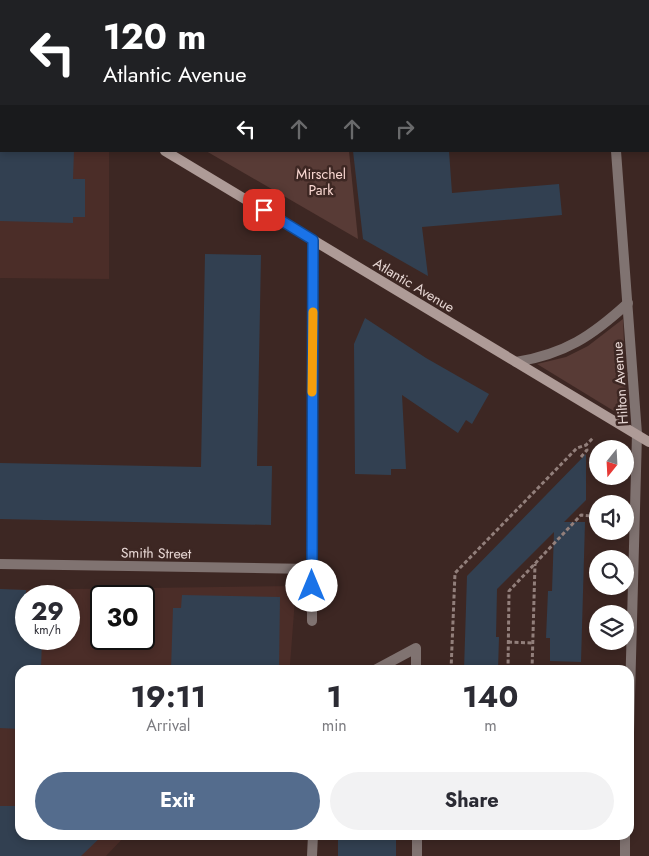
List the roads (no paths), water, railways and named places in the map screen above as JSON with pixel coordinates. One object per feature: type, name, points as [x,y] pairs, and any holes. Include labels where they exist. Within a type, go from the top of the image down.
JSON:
[{"type":"street","name":"Atlantic Avenue","points":[[167,152],[649,442]]},
{"type":"street","name":"Hilton Avenue","points":[[616,152],[637,434],[631,665]]},
{"type":"street","points":[[312,620],[313,240]]},
{"type":"street","points":[[516,362],[536,358],[571,346],[597,330],[628,303]]},
{"type":"street","name":"Smith Street","points":[[0,564],[312,569]]},
{"type":"street","points":[[384,665],[416,648],[416,665]]},
{"type":"street","points":[[312,856],[313,840]]},
{"type":"street","points":[[417,840],[417,856]]},
{"type":"street","points":[[625,840],[625,856]]},
{"type":"park label","name":"Mirschel Park","points":[[321,182]]}]
